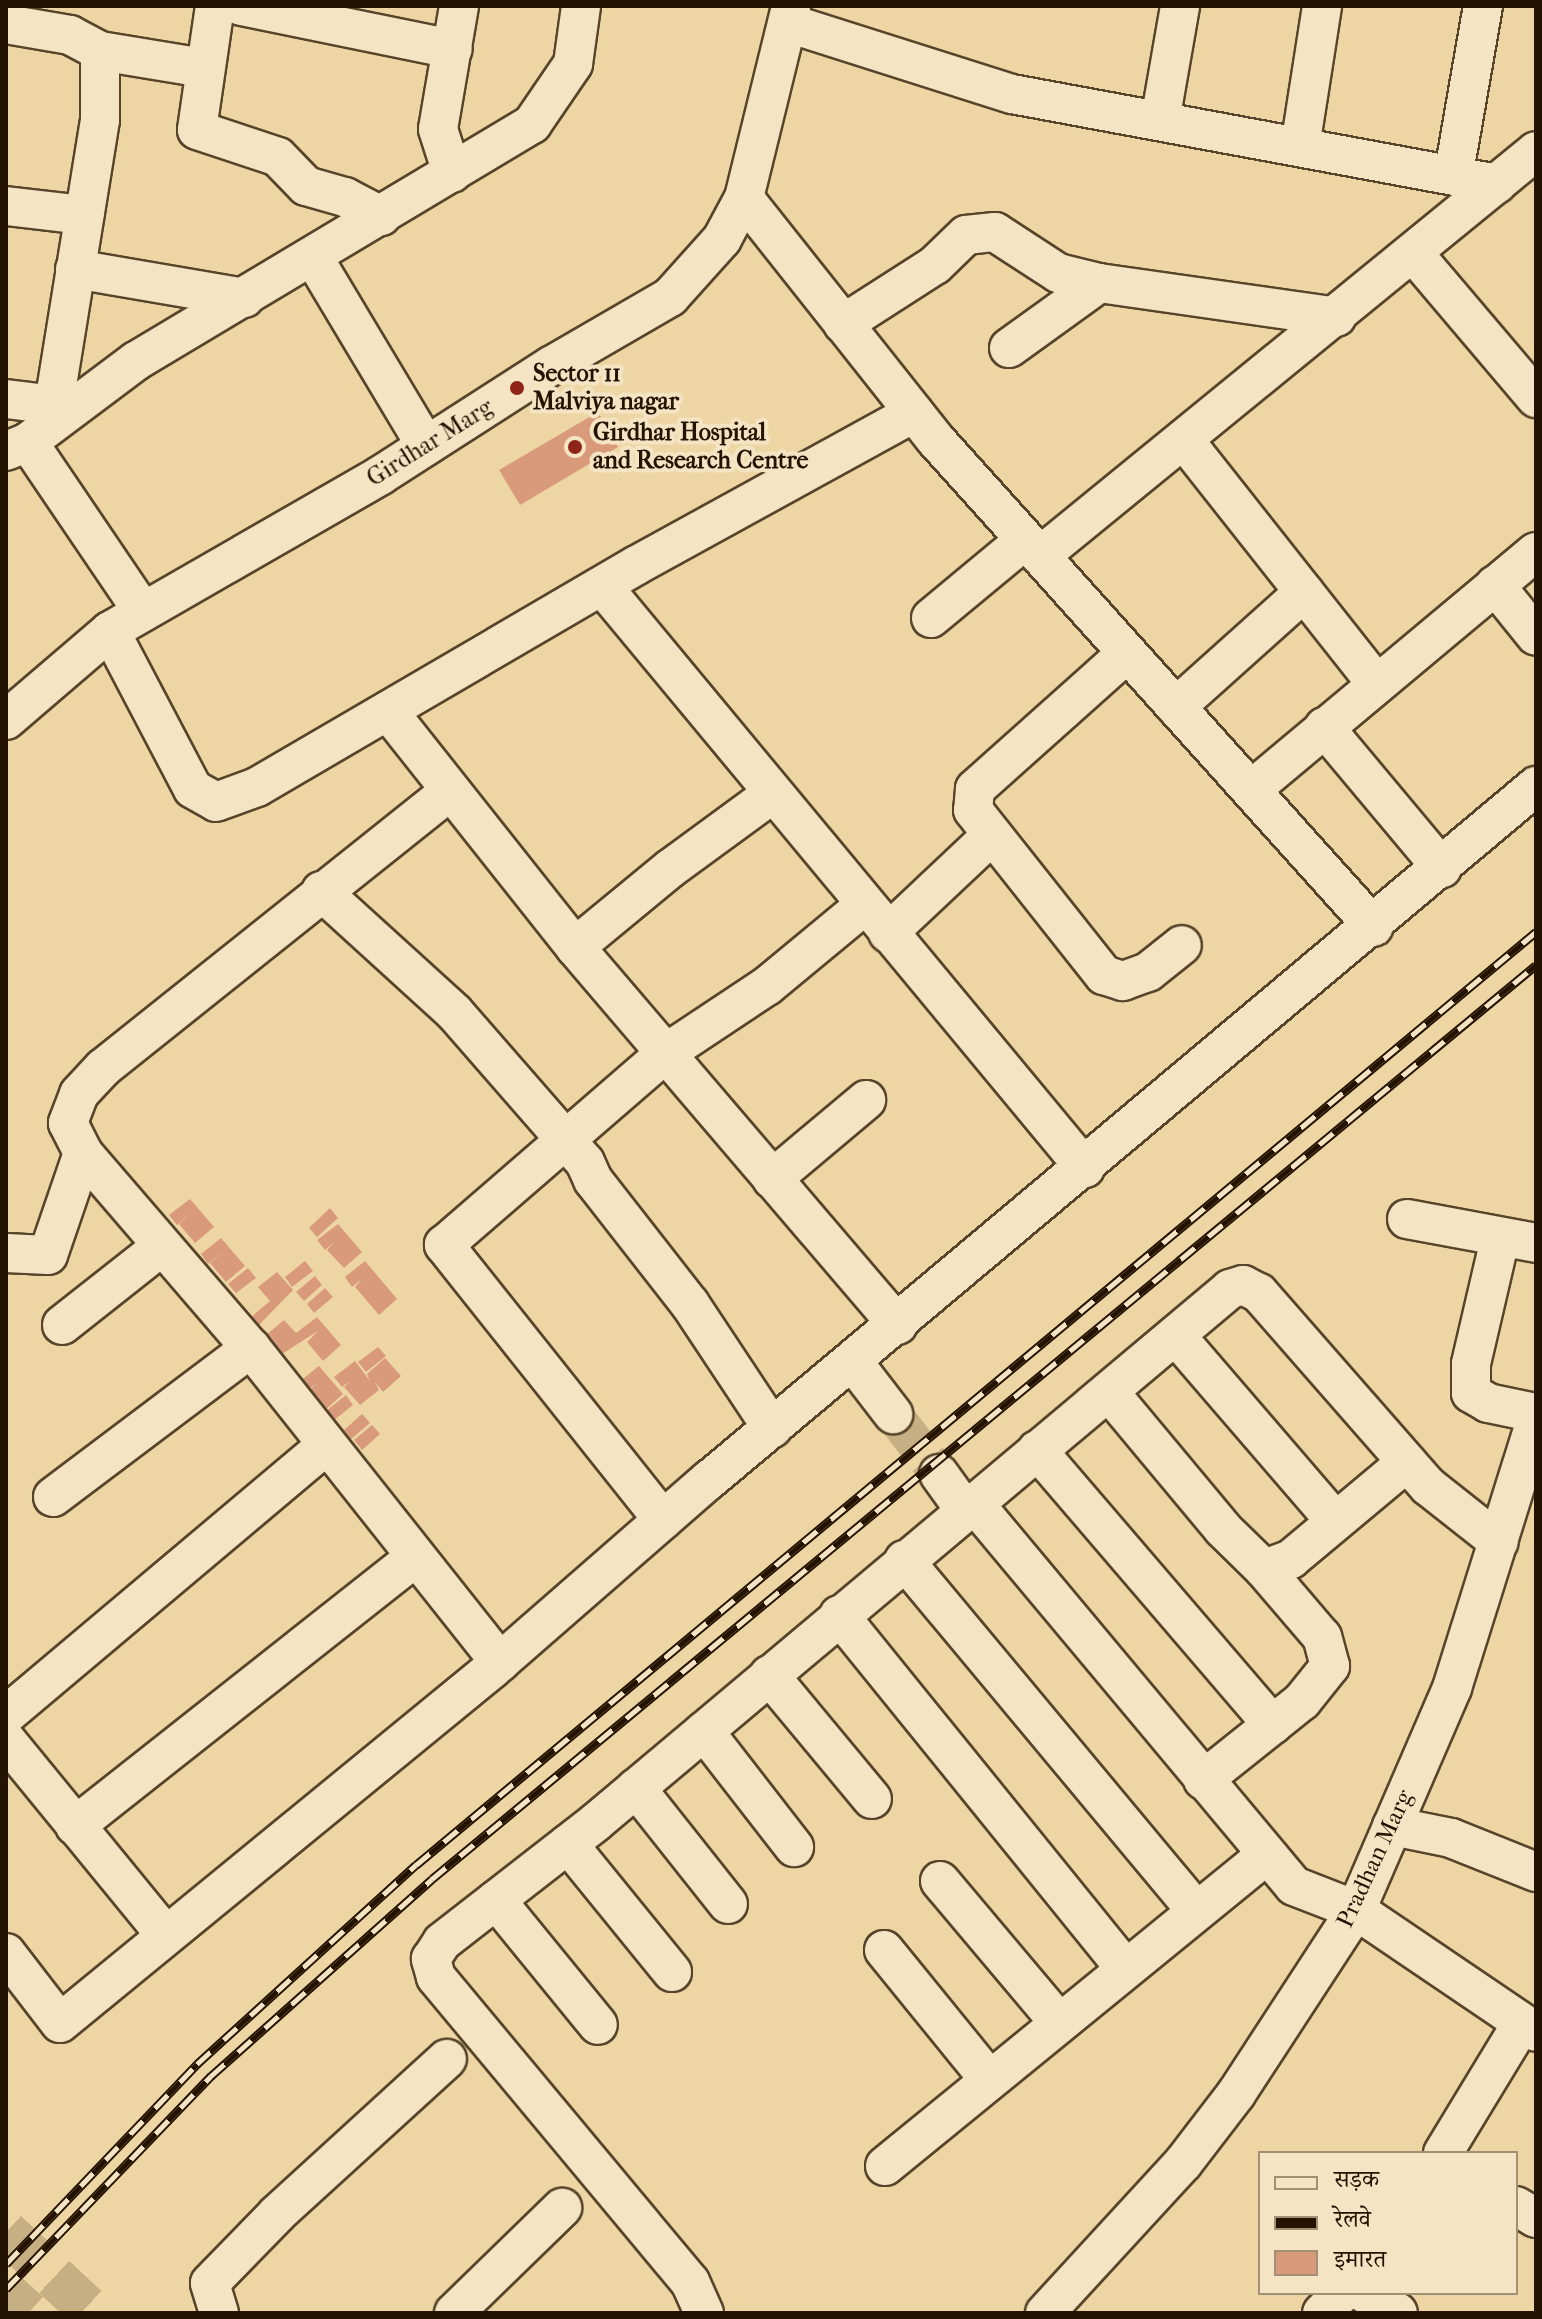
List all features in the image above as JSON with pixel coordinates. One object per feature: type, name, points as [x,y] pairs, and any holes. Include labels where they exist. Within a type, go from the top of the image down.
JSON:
[{"type":"street","points":[[215,6],[197,130],[278,157],[306,186],[345,197],[381,216]]},
{"type":"street","points":[[241,6],[453,49]]},
{"type":"street","points":[[452,173],[438,129],[459,6]]},
{"type":"street","points":[[35,431],[136,361],[532,124],[573,64],[581,6]]},
{"type":"street","points":[[1160,121],[1180,6]]},
{"type":"street","points":[[1300,147],[1322,6]]},
{"type":"street","points":[[1454,172],[1483,6]]},
{"type":"street","points":[[789,14],[1012,94],[1454,172],[1497,184]]},
{"type":"street","name":"Girdhar Marg","points":[[6,720],[110,631],[426,446],[670,297],[722,239],[744,198],[789,14]]},
{"type":"street","points":[[6,24],[70,35],[100,51],[204,68]]},
{"type":"street","points":[[35,431],[75,269],[100,120],[100,51]]},
{"type":"street","points":[[931,618],[1184,440],[1536,151]]},
{"type":"street","points":[[744,198],[914,413],[1374,927]]},
{"type":"street","points":[[6,206],[84,215]]},
{"type":"street","points":[[843,324],[935,265],[966,235],[995,232],[1058,273],[1099,283],[1337,317]]},
{"type":"street","points":[[1414,254],[1536,398]]},
{"type":"street","points":[[313,257],[426,446]]},
{"type":"street","points":[[75,269],[245,298]]},
{"type":"street","points":[[1009,348],[1099,283]]},
{"type":"street","points":[[6,399],[35,431],[143,612]]},
{"type":"street","points":[[110,631],[193,789],[216,802],[257,787],[603,587],[914,413]]},
{"type":"street","points":[[1184,440],[1376,683]]},
{"type":"street","points":[[1251,790],[1536,552]]},
{"type":"street","points":[[1495,585],[1536,636]]},
{"type":"street","points":[[603,587],[1085,1168]]},
{"type":"street","points":[[1176,707],[1304,592]]},
{"type":"street","points":[[1127,653],[975,789],[973,810],[1104,975],[1123,981],[1148,972],[1182,945]]},
{"type":"street","points":[[388,711],[575,947],[898,1325]]},
{"type":"street","points":[[1324,727],[1442,868]]},
{"type":"street","points":[[6,1953],[60,2023],[500,1662],[663,1520],[1374,927],[1536,786]]},
{"type":"street","points":[[450,791],[103,1068],[79,1094],[68,1123],[83,1153],[251,1348],[500,1662]]},
{"type":"street","points":[[575,947],[772,794]]},
{"type":"street","points":[[663,1520],[444,1245],[666,1053],[876,919],[992,835]]},
{"type":"street","points":[[321,891],[454,1012],[564,1142],[585,1162],[593,1180],[690,1304],[772,1428]]},
{"type":"street","points":[[772,1179],[866,1100]]},
{"type":"street","points":[[6,1253],[48,1255],[83,1153]]},
{"type":"street","points":[[1407,1219],[1518,1241],[1471,1364],[1471,1393],[1488,1403],[1536,1413]]},
{"type":"street","points":[[62,1325],[162,1246]]},
{"type":"street","points":[[704,2313],[690,2282],[436,1977],[431,1959],[442,1942],[636,1788],[1230,1289],[1243,1285],[1259,1293],[1428,1486],[1499,1542]]},
{"type":"street","points":[[1176,1336],[1335,1521]]},
{"type":"street","points":[[53,1497],[251,1348]]},
{"type":"street","points":[[853,1362],[893,1414]]},
{"type":"street","points":[[1109,1392],[1223,1529],[1264,1569],[1322,1637],[1330,1666],[1302,1701],[1203,1780]]},
{"type":"street","name":"Pradhan Marg","points":[[1045,2313],[1192,2151],[1356,1910],[1452,1688],[1536,1420]]},
{"type":"street","points":[[6,1715],[326,1446]]},
{"type":"street","points":[[1037,1450],[1273,1725]]},
{"type":"street","points":[[1264,1569],[1291,1559],[1407,1462]]},
{"type":"street","points":[[939,1474],[1294,1886],[1356,1910],[1529,2027],[1444,2151]]},
{"type":"street","points":[[75,1826],[416,1557]]},
{"type":"street","points":[[904,1560],[1196,1910]]},
{"type":"street","points":[[839,1615],[1124,1967]]},
{"type":"street","points":[[769,1675],[872,1799]]},
{"type":"street","points":[[704,1731],[794,1847]]},
{"type":"street","points":[[6,1740],[165,1934]]},
{"type":"street","points":[[636,1788],[728,1904]]},
{"type":"street","points":[[1392,1826],[1451,1838],[1536,1872]]},
{"type":"street","points":[[568,1844],[672,1972]]},
{"type":"street","points":[[885,2166],[988,2078],[1266,1855]]},
{"type":"street","points":[[940,1881],[1058,2021]]},
{"type":"street","points":[[496,1900],[598,2025]]},
{"type":"street","points":[[884,1950],[988,2078]]},
{"type":"street","points":[[219,2313],[210,2283],[277,2214],[447,2059]]},
{"type":"street","points":[[1518,2207],[1536,2218]]},
{"type":"street","points":[[454,2313],[562,2208]]},
{"type":"street","points":[[1322,2313],[1340,2295]]},
{"type":"street","points":[[1367,2295],[1398,2313]]},
{"type":"building","points":[[598,412],[618,447],[520,505],[499,470]]},
{"type":"building","points":[[190,1199],[214,1227],[195,1243],[179,1224],[193,1211],[177,1225],[169,1215]]},
{"type":"building","points":[[330,1208],[338,1218],[317,1237],[309,1228]]},
{"type":"building","points":[[338,1224],[362,1252],[344,1268],[327,1250],[334,1242],[325,1250],[317,1240]]},
{"type":"building","points":[[221,1238],[245,1266],[226,1282],[210,1263],[225,1250],[208,1264],[201,1254]]},
{"type":"building","points":[[305,1261],[313,1271],[292,1287],[285,1277]]},
{"type":"building","points":[[365,1261],[397,1299],[379,1315],[355,1287],[362,1279],[352,1287],[345,1277]]},
{"type":"building","points":[[248,1268],[256,1278],[236,1293],[228,1284]]},
{"type":"building","points":[[277,1272],[293,1290],[257,1327],[250,1318],[270,1301],[258,1287]]},
{"type":"building","points":[[315,1276],[322,1285],[304,1301],[296,1292]]},
{"type":"building","points":[[325,1288],[333,1297],[314,1313],[307,1304]]},
{"type":"building","points":[[317,1317],[341,1345],[323,1361],[307,1342],[318,1331],[282,1354],[266,1335],[284,1320],[296,1333]]},
{"type":"building","points":[[378,1347],[386,1356],[366,1372],[358,1362]]},
{"type":"building","points":[[385,1358],[401,1376],[383,1392],[375,1382],[379,1390],[360,1405],[344,1387],[351,1380],[342,1387],[334,1377],[355,1361],[370,1381],[367,1374]]},
{"type":"building","points":[[319,1366],[343,1394],[325,1410],[309,1391],[316,1384],[307,1391],[299,1382]]},
{"type":"building","points":[[346,1395],[353,1405],[333,1421],[326,1411]]},
{"type":"building","points":[[362,1414],[370,1423],[351,1439],[344,1430]]},
{"type":"building","points":[[372,1425],[380,1434],[362,1450],[354,1440]]},
{"type":"tunnel","points":[[893,1414],[939,1474]]},
{"type":"tunnel","points":[[6,2232],[93,2313]]},
{"type":"tunnel","points":[[6,2293],[28,2313]]},
{"type":"railway","points":[[6,2264],[197,2064],[416,1865],[1536,932]]},
{"type":"railway","points":[[6,2289],[211,2076],[432,1879],[1536,965]]},
{"type":"place","name":"Sector 11 Malviya nagar","points":[[517,388]]},
{"type":"place","name":"Girdhar Hospital and Research Centre","points":[[575,447]]}]
